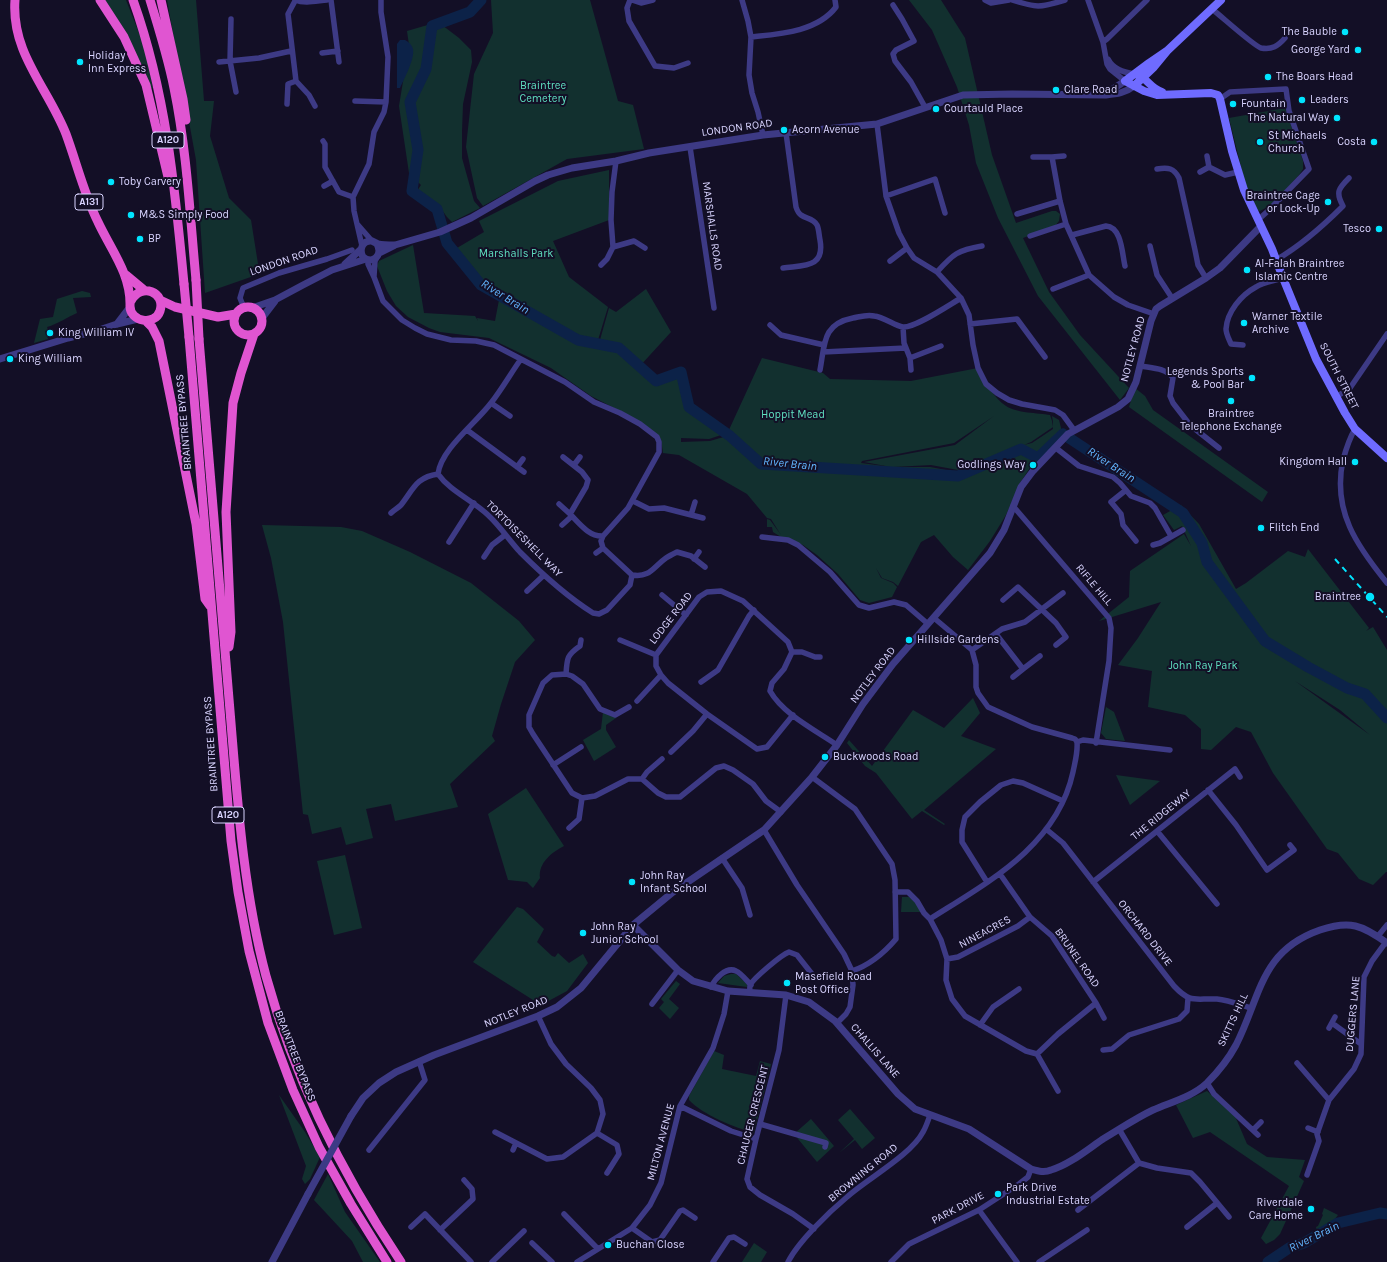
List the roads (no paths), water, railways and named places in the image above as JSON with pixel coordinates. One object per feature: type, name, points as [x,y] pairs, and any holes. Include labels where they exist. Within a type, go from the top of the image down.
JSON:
[{"type":"highway","points":[[9,0],[15,21]]},
{"type":"highway","name":"A131","points":[[15,0],[15,21],[21,46],[52,104],[65,133],[82,186],[98,222],[126,275],[131,304]]},
{"type":"highway","points":[[100,0],[124,37],[146,85],[178,225]]},
{"type":"highway","name":"A120","points":[[134,0],[158,86],[170,151],[178,225]]},
{"type":"highway","name":"A120","points":[[150,0],[167,58],[181,126],[195,266]]},
{"type":"highway","points":[[161,0],[183,99],[193,171],[195,266]]},
{"type":"highway","name":"BRAINTREE BYPASS","points":[[178,225],[189,337],[226,790],[234,868],[249,951],[268,1023],[293,1090],[319,1147],[351,1204],[388,1262]]},
{"type":"highway","name":"BRAINTREE BYPASS","points":[[195,266],[199,339],[215,511],[243,858],[255,929],[280,1024],[296,1068],[318,1116],[354,1186],[401,1262]]},
{"type":"highway","name":"A131","points":[[126,275],[144,290]]},
{"type":"highway","points":[[212,609],[205,599],[196,524],[159,341],[152,327],[134,316],[131,304],[134,296],[138,292],[144,290],[153,292],[160,300],[175,307],[218,317],[242,334],[254,334]]},
{"type":"highway","points":[[159,313],[161,306],[160,300]]},
{"type":"highway","points":[[142,320],[151,320],[159,313],[175,307]]},
{"type":"highway","points":[[218,317],[236,314],[248,308],[260,313],[262,318],[261,327],[254,334],[233,403],[226,512],[231,632],[227,667]]},
{"type":"highway","points":[[236,314],[235,325],[238,330]]},
{"type":"main road","points":[[1134,86],[1154,67],[1168,50],[1221,0]]},
{"type":"main road","points":[[1168,50],[1125,81],[1157,95],[1212,93],[1218,95],[1220,99]]},
{"type":"main road","points":[[1134,74],[1143,77],[1155,90],[1168,94]]},
{"type":"main road","name":"SOUTH STREET","points":[[1220,99],[1238,172],[1244,190],[1276,260],[1316,359],[1355,429],[1387,458]]},
{"type":"street","points":[[315,106],[296,81],[291,51],[288,14],[295,0],[310,2],[327,0]]},
{"type":"street","points":[[332,0],[339,62]]},
{"type":"street","points":[[381,0],[381,12],[388,58],[386,102],[384,112],[374,132],[369,164],[353,198],[361,254],[367,260],[383,301],[402,320],[427,334],[450,340],[476,341],[494,345],[565,382],[594,402],[620,413],[640,424],[657,437],[659,442],[659,452],[633,501],[603,536],[601,541],[603,548],[632,575],[638,576],[647,574],[665,558],[677,552],[684,553],[705,567]]},
{"type":"street","points":[[653,0],[641,3],[631,0],[627,8],[629,21],[655,66],[674,68],[688,63]]},
{"type":"street","points":[[742,0],[748,21],[750,37],[749,75],[763,135]]},
{"type":"street","points":[[750,37],[776,34],[808,26],[830,14],[836,7],[835,0]]},
{"type":"street","points":[[985,0],[991,3],[1010,0],[1027,5],[1042,7],[1065,0]]},
{"type":"street","points":[[1088,0],[1103,42],[1110,69],[1125,81]]},
{"type":"street","points":[[1103,42],[1107,40],[1147,0]]},
{"type":"street","points":[[893,5],[914,41],[896,50],[893,54],[925,107]]},
{"type":"street","points":[[1212,9],[1259,47],[1271,48],[1278,46],[1285,38]]},
{"type":"street","points":[[231,19],[230,61],[236,92]]},
{"type":"street","points":[[219,62],[259,58],[291,51]]},
{"type":"street","points":[[322,53],[338,51]]},
{"type":"street","points":[[1105,53],[1113,66],[1123,72],[1134,74]]},
{"type":"street","points":[[287,104],[288,84],[296,81]]},
{"type":"street","name":"LONDON ROAD","points":[[1096,94],[1113,89],[1125,81]]},
{"type":"street","name":"LONDON ROAD","points":[[378,255],[394,245],[449,228],[471,218],[548,176],[572,168],[616,161],[649,153],[763,135],[877,124],[955,97],[981,94],[1117,94],[1134,86]]},
{"type":"street","points":[[1220,99],[1230,92],[1286,89],[1289,111],[1308,169],[1269,210],[1260,223]]},
{"type":"street","points":[[355,101],[386,102]]},
{"type":"street","points":[[877,124],[886,196],[899,233],[914,258],[937,272],[961,298],[969,315],[978,368],[986,384],[1009,400],[1055,410],[1063,415],[1068,434]]},
{"type":"street","points":[[783,268],[812,264],[818,260],[821,255],[817,225],[812,220],[799,214],[796,207],[786,133]]},
{"type":"street","points":[[323,141],[325,144],[325,167],[339,192],[353,198]]},
{"type":"street","name":"MARSHALLS ROAD","points":[[690,147],[714,308]]},
{"type":"street","points":[[1033,157],[1064,156]]},
{"type":"street","points":[[1207,156],[1209,167]]},
{"type":"street","points":[[1052,157],[1066,224],[1089,275],[1114,297],[1128,305],[1154,314]]},
{"type":"street","points":[[601,265],[607,259],[613,247],[611,220],[612,192],[616,161]]},
{"type":"street","points":[[1157,169],[1165,167],[1172,169],[1177,173],[1196,261],[1206,278]]},
{"type":"street","points":[[1209,167],[1225,175],[1238,172]]},
{"type":"street","points":[[1200,172],[1209,167]]},
{"type":"street","points":[[1276,260],[1318,228],[1343,206],[1338,191],[1349,178]]},
{"type":"street","points":[[886,196],[935,179],[945,213]]},
{"type":"street","points":[[324,186],[333,181]]},
{"type":"street","points":[[1016,214],[1060,201]]},
{"type":"street","name":"NOTLEY ROAD","points":[[272,1262],[351,1116],[363,1098],[379,1083],[396,1072],[419,1062],[538,1016],[557,1007],[581,988],[633,925],[673,892],[764,830],[812,777],[837,745],[863,704],[894,664],[990,553],[1004,530],[1016,497],[1027,479],[1041,461],[1056,448],[1068,434],[1118,407],[1128,399],[1136,382],[1154,314],[1160,306],[1220,268],[1260,223]]},
{"type":"street","points":[[1030,236],[1066,224]]},
{"type":"street","points":[[357,225],[379,248],[375,262],[374,277]]},
{"type":"street","points":[[1072,235],[1106,226],[1111,227],[1118,234],[1125,266]]},
{"type":"street","points":[[1035,227],[1037,234]]},
{"type":"street","points":[[613,247],[634,241],[645,248]]},
{"type":"street","points":[[343,266],[366,242],[374,243]]},
{"type":"street","name":"LONDON ROAD","points":[[374,243],[394,245]]},
{"type":"street","points":[[937,272],[950,258],[958,253],[968,248],[982,246]]},
{"type":"street","points":[[1150,246],[1157,275],[1172,298]]},
{"type":"street","points":[[890,261],[907,248]]},
{"type":"street","name":"LONDON ROAD","points":[[248,308],[240,298],[243,288],[279,273],[352,250]]},
{"type":"street","points":[[248,308],[276,300],[302,285],[343,266],[373,260],[378,255]]},
{"type":"street","points":[[1053,289],[1089,275]]},
{"type":"street","points":[[1243,345],[1231,344],[1227,334],[1226,329],[1232,309],[1240,299],[1256,286],[1282,278]]},
{"type":"street","points":[[820,370],[824,345],[829,331],[836,323],[848,319],[872,315],[903,327],[916,323],[961,298]]},
{"type":"street","points":[[262,318],[276,300]]},
{"type":"street","points":[[117,324],[131,304]]},
{"type":"street","points":[[970,324],[1017,319],[1044,357]]},
{"type":"street","points":[[0,359],[117,324],[142,320]]},
{"type":"street","points":[[770,325],[782,335],[824,345]]},
{"type":"street","points":[[903,327],[906,348],[910,358],[911,370]]},
{"type":"street","points":[[1336,397],[1350,388],[1387,334]]},
{"type":"street","points":[[910,358],[941,346]]},
{"type":"street","points":[[824,352],[906,348]]},
{"type":"street","points":[[391,513],[400,506],[419,481],[430,475],[438,474],[439,467],[444,458],[491,403],[521,359]]},
{"type":"street","points":[[1140,366],[1170,373],[1173,378],[1170,396],[1173,403],[1190,425],[1219,448]]},
{"type":"street","points":[[491,403],[510,416]]},
{"type":"street","points":[[1355,429],[1349,441],[1342,466],[1340,490],[1342,504],[1346,520],[1356,541],[1366,557],[1387,584]]},
{"type":"street","points":[[467,430],[524,472]]},
{"type":"street","points":[[1056,448],[1079,466],[1113,477],[1131,496],[1150,504],[1155,508],[1171,536]]},
{"type":"street","points":[[562,457],[586,476],[588,483],[571,515],[562,525]]},
{"type":"street","points":[[574,465],[580,457]]},
{"type":"street","points":[[517,467],[523,459]]},
{"type":"street","name":"TORTOISESHELL WAY","points":[[438,474],[443,481],[474,503],[489,516],[544,575],[578,603],[593,613],[599,614],[607,610],[630,584],[632,575]]},
{"type":"street","points":[[1126,490],[1112,502],[1121,514],[1123,525],[1136,541]]},
{"type":"street","points":[[633,501],[649,509],[664,508],[703,518]]},
{"type":"street","points":[[691,515],[695,502]]},
{"type":"street","points":[[449,542],[474,503]]},
{"type":"street","points":[[559,504],[587,530],[593,534],[603,536]]},
{"type":"street","name":"RIFLE HILL","points":[[1013,506],[1109,618],[1111,628],[1109,661],[1096,743]]},
{"type":"street","points":[[1153,545],[1160,543],[1182,530]]},
{"type":"street","points":[[484,557],[492,545],[506,535]]},
{"type":"street","points":[[762,537],[769,536],[788,540],[798,545],[830,572],[859,605],[869,608],[894,602],[906,606],[928,624]]},
{"type":"street","points":[[596,553],[603,548]]},
{"type":"street","points":[[694,559],[699,552]]},
{"type":"street","points":[[527,592],[544,575]]},
{"type":"street","points":[[1003,600],[1018,587],[1056,623],[1066,637],[1056,645]]},
{"type":"street","name":"LODGE ROAD","points":[[661,675],[656,666],[656,655],[699,598],[707,592],[721,591],[743,601],[788,642],[792,652]]},
{"type":"street","points":[[972,650],[1002,629],[1025,622],[1062,593]]},
{"type":"street","points":[[662,595],[686,615]]},
{"type":"street","points":[[701,682],[718,670],[749,616],[754,610]]},
{"type":"street","points":[[930,919],[1000,874],[1029,850],[1046,829],[1063,801],[1071,779],[1078,748],[1075,739],[1026,725],[988,707],[978,693],[976,687],[976,665],[972,650],[934,618]]},
{"type":"street","points":[[996,634],[1023,669]]},
{"type":"street","points":[[566,674],[567,659],[571,652],[580,646],[581,640]]},
{"type":"street","points":[[620,640],[656,655]]},
{"type":"street","points":[[820,657],[815,657],[802,652],[792,652],[784,669],[772,684],[770,691],[775,699],[793,716],[837,745]]},
{"type":"street","points":[[1013,677],[1040,656]]},
{"type":"street","points":[[629,707],[615,715],[600,709],[583,684],[572,676],[566,674],[552,675],[543,683],[529,716],[529,728],[572,793],[582,798],[594,796],[628,779],[642,779],[658,793],[666,797],[680,797],[716,768],[724,766],[733,770],[753,784],[766,800],[781,812]]},
{"type":"street","points":[[637,701],[661,675],[668,683],[707,714],[757,749],[767,747],[793,716]]},
{"type":"street","points":[[671,752],[693,732],[707,714]]},
{"type":"street","points":[[1077,742],[1083,740],[1096,743],[1170,750]]},
{"type":"street","points":[[553,765],[581,747]]},
{"type":"street","points":[[642,779],[647,772],[662,759]]},
{"type":"street","name":"THE RIDGEWAY","points":[[1093,882],[1235,769],[1240,777]]},
{"type":"street","points":[[812,777],[854,809],[892,864],[895,892],[896,939],[888,949],[865,966],[852,970]]},
{"type":"street","points":[[987,882],[962,842],[962,830],[965,817],[980,802],[1001,785],[1013,781],[1023,783],[1063,801]]},
{"type":"street","points":[[1208,790],[1236,825],[1267,870],[1294,850],[1290,845]]},
{"type":"street","points":[[569,828],[579,819],[582,798]]},
{"type":"street","name":"ORCHARD DRIVE","points":[[1046,829],[1063,843],[1174,986],[1182,995],[1188,998]]},
{"type":"street","name":"CHALLIS LANE","points":[[764,830],[797,885],[844,954],[852,970],[850,1007],[846,1014],[837,1023],[898,1094],[915,1109],[969,1129],[1031,1169],[1040,1172],[1051,1170]]},
{"type":"street","points":[[1157,831],[1217,904]]},
{"type":"street","points":[[722,858],[742,888],[750,915]]},
{"type":"street","name":"BRUNEL ROAD","points":[[1000,874],[1030,917],[1052,936],[1096,1003],[1104,1018]]},
{"type":"street","points":[[895,892],[908,892],[917,901],[924,913],[930,919],[941,940],[947,959],[946,980],[952,999],[965,1016],[1026,1051],[1037,1054],[1058,1092]]},
{"type":"street","name":"NINEACRES","points":[[947,959],[958,957],[1018,926],[1030,917]]},
{"type":"street","name":"SKITTS HILL","points":[[1051,1170],[1068,1162],[1140,1116],[1178,1101],[1196,1091],[1206,1083],[1222,1066],[1235,1046],[1270,966],[1284,951],[1304,936],[1334,925],[1346,924],[1367,930],[1386,942]]},
{"type":"street","points":[[633,925],[678,970],[693,981],[728,991],[750,988],[786,995],[809,1002],[837,1023]]},
{"type":"street","points":[[1378,936],[1387,926]]},
{"type":"street","name":"DUGGERS LANE","points":[[1307,1175],[1318,1141],[1318,1132],[1329,1100],[1354,1070],[1361,1054],[1364,977],[1372,961],[1386,942]]},
{"type":"street","points":[[750,988],[772,963],[782,954],[789,952],[797,955],[812,974]]},
{"type":"street","points":[[652,1004],[678,970]]},
{"type":"street","points":[[712,987],[714,981],[721,974],[729,970],[736,971],[750,988]]},
{"type":"street","points":[[980,1025],[993,1007],[1019,989]]},
{"type":"street","name":"MILTON AVENUE","points":[[632,1228],[650,1206],[661,1183],[680,1106],[713,1048],[724,1014],[728,991]]},
{"type":"street","name":"CHAUCER CRESCENT","points":[[786,995],[779,1050],[756,1139],[748,1179],[750,1187],[760,1195],[793,1214],[814,1229]]},
{"type":"street","points":[[1103,1050],[1112,1049],[1129,1035],[1179,1019],[1187,1011],[1188,998],[1204,1000],[1218,999],[1251,1008]]},
{"type":"street","points":[[1037,1054],[1058,1034],[1096,1003]]},
{"type":"street","points":[[495,1132],[548,1159],[564,1157],[597,1133],[603,1114],[600,1100],[591,1088],[566,1064],[551,1044],[538,1016]]},
{"type":"street","points":[[1335,1018],[1331,1026],[1361,1044]]},
{"type":"street","points":[[369,1150],[425,1080],[419,1062]]},
{"type":"street","points":[[1297,1063],[1329,1100]]},
{"type":"street","points":[[1206,1083],[1214,1094],[1258,1135]]},
{"type":"street","points":[[680,1106],[731,1131],[756,1139]]},
{"type":"street","name":"BROWNING ROAD","points":[[788,1262],[792,1253],[846,1197],[907,1151],[923,1133],[930,1115]]},
{"type":"street","points":[[1253,1130],[1261,1122]]},
{"type":"street","points":[[760,1124],[826,1143],[825,1147]]},
{"type":"street","points":[[1308,1128],[1318,1132]]},
{"type":"street","points":[[1119,1129],[1139,1163],[1157,1168],[1191,1173],[1229,1217]]},
{"type":"street","points":[[597,1133],[617,1145],[619,1154],[610,1164],[607,1173]]},
{"type":"street","points":[[513,1150],[516,1143]]},
{"type":"street","points":[[1078,1210],[1139,1163]]},
{"type":"street","name":"PARK DRIVE","points":[[891,1262],[909,1244],[979,1210],[1028,1177],[1031,1169]]},
{"type":"street","points":[[440,1230],[473,1199],[472,1189],[464,1180]]},
{"type":"street","points":[[1187,1227],[1217,1203]]},
{"type":"street","points":[[581,1261],[597,1248],[632,1228],[652,1242],[660,1240],[680,1211],[683,1210],[695,1218]]},
{"type":"street","points":[[979,1210],[1017,1262]]},
{"type":"street","points":[[411,1227],[425,1214],[471,1262]]},
{"type":"street","points":[[564,1214],[597,1248]]},
{"type":"street","points":[[1039,1262],[1087,1230]]},
{"type":"street","points":[[492,1262],[524,1232]]},
{"type":"street","points":[[713,1262],[730,1238],[734,1237],[744,1244]]},
{"type":"street","points":[[532,1243],[552,1262]]},
{"type":"water","points":[[400,40],[405,40],[410,44],[413,48],[413,53],[411,63],[404,80],[400,88],[397,88],[397,44]]},
{"type":"waterway","name":"River Brain","points":[[481,0],[470,12],[432,26],[426,69],[410,102],[418,150],[412,191],[437,209],[447,243],[481,285],[578,340],[619,348],[656,381],[681,372],[689,407],[730,436],[761,464],[958,476],[1021,449],[1038,458],[1063,434],[1183,513],[1202,543],[1207,562],[1265,641],[1347,688],[1365,694],[1387,718]]},
{"type":"waterway","name":"River Brain","points":[[1380,1213],[1387,1216]]},
{"type":"waterway","name":"River Brain","points":[[1268,1262],[1289,1248],[1304,1243],[1338,1223],[1380,1213],[1387,1214]]},
{"type":"railway","points":[[1335,559],[1387,617]]},
{"type":"place","name":"The Bauble","points":[[1345,32]]},
{"type":"place","name":"George Yard","points":[[1358,50]]},
{"type":"place","name":"Holiday Inn Express","points":[[80,62]]},
{"type":"place","name":"The Boars Head","points":[[1268,77]]},
{"type":"place","name":"Clare Road","points":[[1056,90]]},
{"type":"place","name":"Leaders","points":[[1302,100]]},
{"type":"place","name":"Fountain","points":[[1233,104]]},
{"type":"place","name":"Courtauld Place","points":[[936,109]]},
{"type":"place","name":"The Natural Way","points":[[1337,118]]},
{"type":"place","name":"Acorn Avenue","points":[[784,130]]},
{"type":"place","name":"St Michaels Church","points":[[1260,142]]},
{"type":"place","name":"Costa","points":[[1374,142]]},
{"type":"place","name":"Toby Carvery","points":[[111,182]]},
{"type":"place","name":"Braintree Cage or Lock-Up","points":[[1328,202]]},
{"type":"place","name":"M&S Simply Food","points":[[131,215]]},
{"type":"place","name":"Tesco","points":[[1379,229]]},
{"type":"place","name":"BP","points":[[140,239]]},
{"type":"place","name":"Al-Falah Braintree Islamic Centre","points":[[1247,270]]},
{"type":"place","name":"Warner Textile Archive","points":[[1244,323]]},
{"type":"place","name":"King William IV","points":[[50,333]]},
{"type":"place","name":"King William","points":[[10,359]]},
{"type":"place","name":"Legends Sports & Pool Bar","points":[[1252,378]]},
{"type":"place","name":"Braintree Telephone Exchange","points":[[1231,401]]},
{"type":"place","name":"Kingdom Hall","points":[[1355,462]]},
{"type":"place","name":"Godlings Way","points":[[1033,465]]},
{"type":"place","name":"Flitch End","points":[[1261,528]]},
{"type":"place","name":"Braintree","points":[[1370,597]]},
{"type":"place","name":"Hillside Gardens","points":[[909,640]]},
{"type":"place","name":"Buckwoods Road","points":[[825,757]]},
{"type":"place","name":"John Ray Infant School","points":[[632,882]]},
{"type":"place","name":"John Ray Junior School","points":[[583,933]]},
{"type":"place","name":"Masefield Road Post Office","points":[[787,983]]},
{"type":"place","name":"Park Drive Industrial Estate","points":[[998,1194]]},
{"type":"place","name":"Riverdale Care Home","points":[[1311,1209]]},
{"type":"place","name":"Buchan Close","points":[[608,1245]]},
{"type":"park label","name":"Braintree Cemetery","points":[[543,92]]},
{"type":"park label","name":"Marshalls Park","points":[[516,254]]},
{"type":"park label","name":"Hoppit Mead","points":[[793,415]]},
{"type":"park label","name":"John Ray Park","points":[[1203,666]]}]
